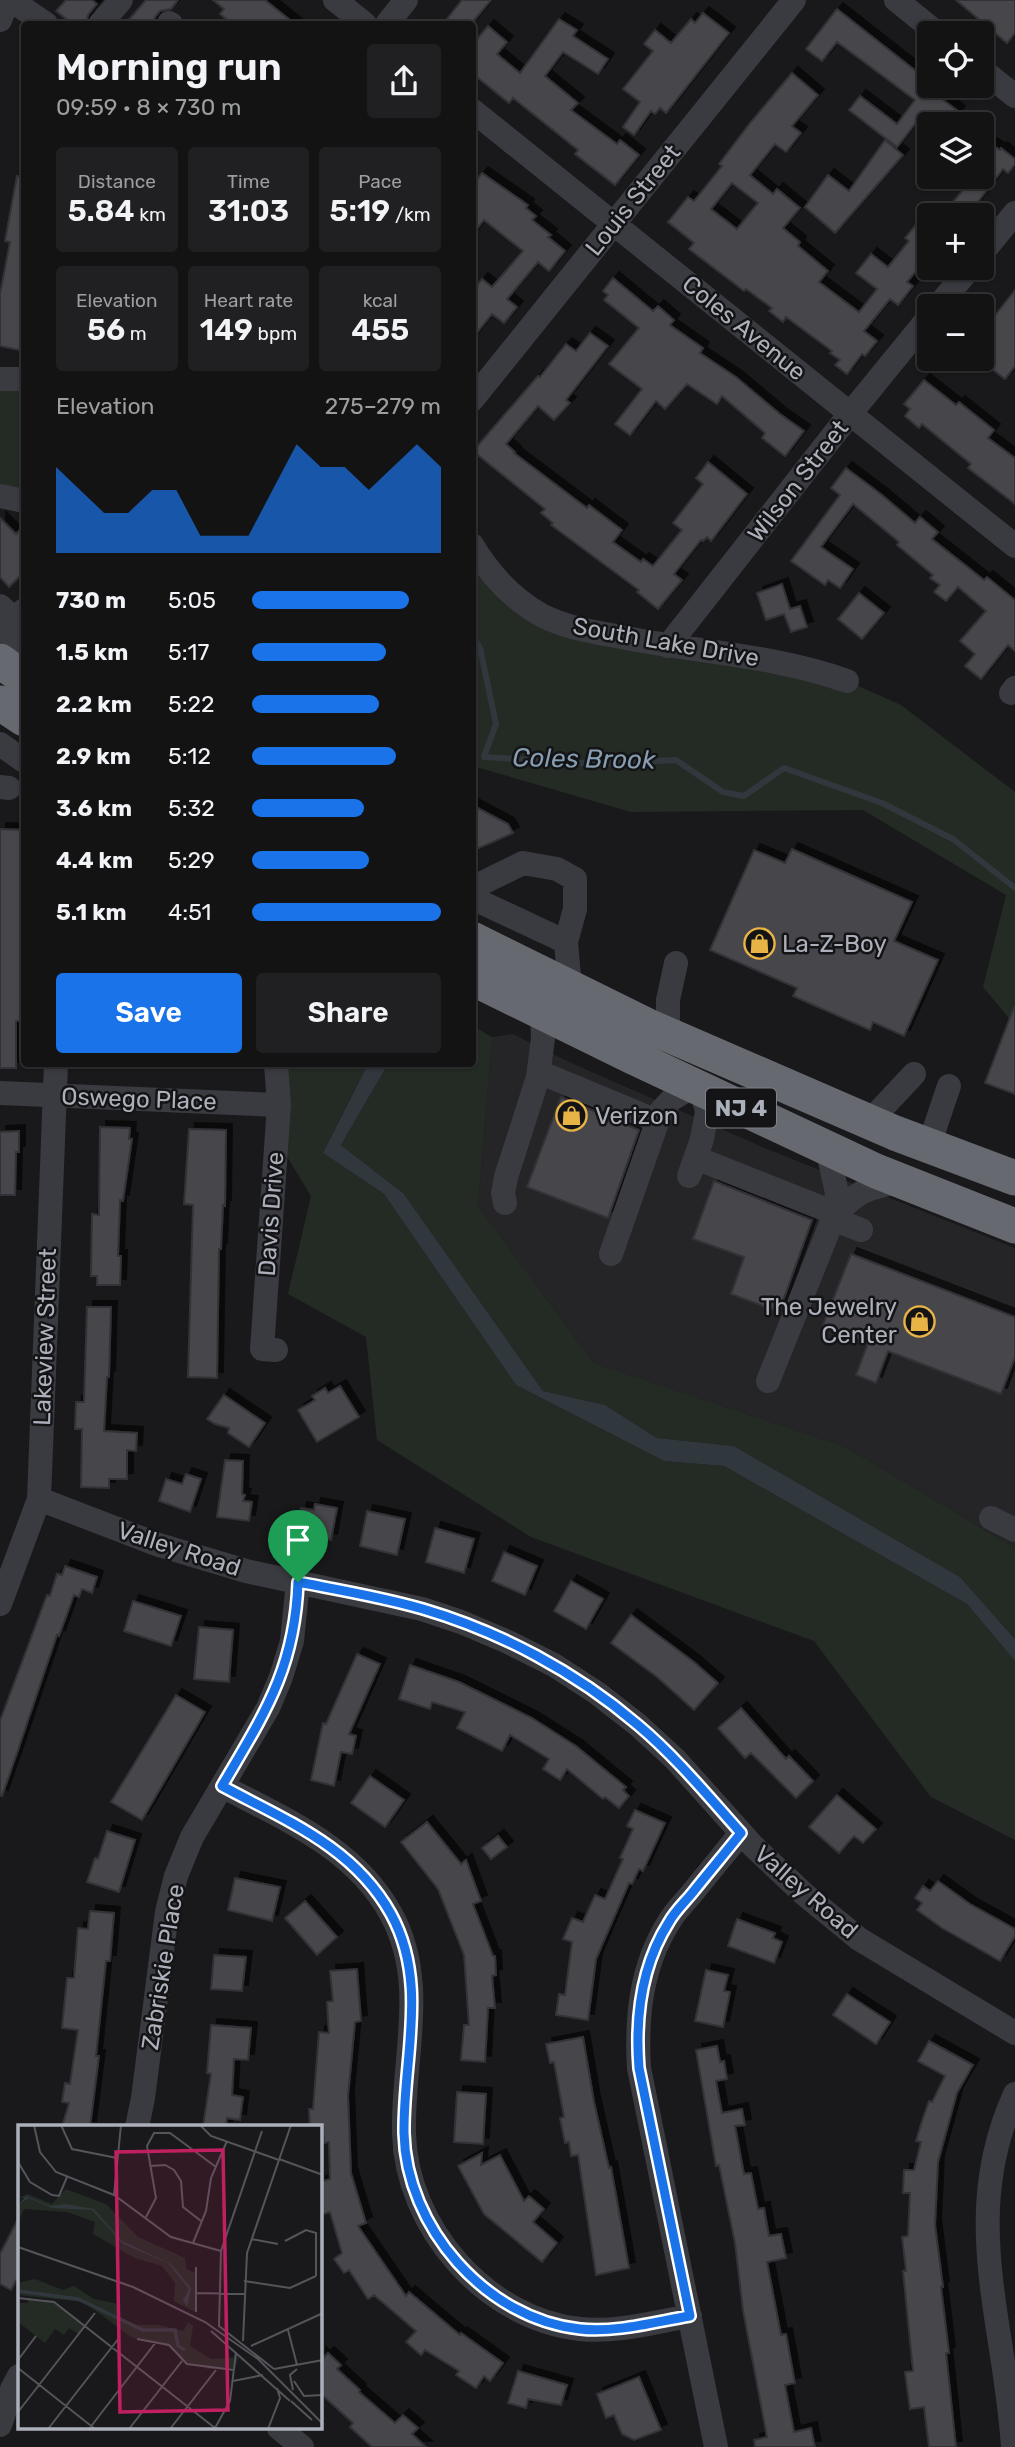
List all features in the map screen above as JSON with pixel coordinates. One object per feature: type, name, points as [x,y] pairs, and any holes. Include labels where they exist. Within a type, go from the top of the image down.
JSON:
[{"type":"highway","points":[[15,626],[21,661]]},
{"type":"highway","points":[[0,703],[21,717]]},
{"type":"highway","name":"NJ 4","points":[[476,941],[668,1035],[869,1122],[1015,1178]]},
{"type":"highway","name":"NJ 4","points":[[476,980],[827,1148],[1015,1227]]},
{"type":"street","points":[[103,21],[121,0]]},
{"type":"street","points":[[335,0],[361,21]]},
{"type":"street","points":[[389,21],[406,0]]},
{"type":"street","name":"Louis Street","points":[[476,395],[794,0]]},
{"type":"street","points":[[896,0],[922,21]]},
{"type":"street","points":[[5,5],[40,21]]},
{"type":"street","points":[[994,79],[1015,96]]},
{"type":"street","name":"Coles Avenue","points":[[476,113],[1015,546]]},
{"type":"street","points":[[994,238],[1015,213]]},
{"type":"street","points":[[948,294],[960,280]]},
{"type":"street","name":"Wilson Street","points":[[668,646],[917,332]]},
{"type":"street","points":[[0,379],[21,379]]},
{"type":"street","points":[[0,496],[21,500]]},
{"type":"street","name":"South Lake Drive","points":[[476,551],[498,583],[521,603],[545,617],[571,627],[668,646],[777,661],[820,671],[847,681]]},
{"type":"street","points":[[0,744],[21,759]]},
{"type":"street","points":[[476,886],[523,863],[557,869],[575,878],[575,909],[566,942],[570,988]]},
{"type":"street","points":[[476,900],[566,942]]},
{"type":"street","points":[[668,1035],[668,1000],[676,963]]},
{"type":"street","points":[[505,1203],[503,1193],[506,1177],[539,1072],[542,1012]]},
{"type":"street","name":"Lakeview Street","points":[[0,1604],[39,1499],[57,1067]]},
{"type":"street","name":"Davis Drive","points":[[276,1067],[279,1105],[262,1349],[276,1350]]},
{"type":"street","points":[[539,1072],[657,1121]]},
{"type":"street","points":[[869,1122],[914,1074]]},
{"type":"street","points":[[929,1145],[949,1086]]},
{"type":"street","points":[[611,1254],[661,1111],[672,1099],[698,1087],[707,1111],[702,1139],[692,1167],[827,1210],[833,1219],[861,1230]]},
{"type":"street","name":"Oswego Place","points":[[0,1093],[279,1105]]},
{"type":"street","points":[[768,1381],[833,1219],[837,1193],[827,1148]]},
{"type":"street","points":[[833,1219],[849,1200],[866,1189],[901,1181]]},
{"type":"street","name":"Valley Road","points":[[39,1499],[159,1545],[246,1571],[422,1609],[461,1622],[554,1665],[597,1693],[638,1725],[675,1759],[741,1833],[804,1894],[859,1939],[1015,2033]]},
{"type":"street","points":[[991,1518],[1015,1530]]},
{"type":"street","name":"Zabriskie Place","points":[[137,2125],[167,1912],[176,1876],[192,1837],[268,1708],[281,1677],[292,1641],[298,1582]]},
{"type":"street","points":[[222,1786],[314,1835],[340,1852],[377,1891],[392,1916],[404,1944],[413,2004],[404,2134],[407,2161],[414,2191],[426,2219],[457,2261],[500,2299],[524,2313],[550,2323],[580,2329],[611,2330],[690,2316]]},
{"type":"street","points":[[716,2447],[639,2068],[637,2036],[645,1978],[655,1948],[670,1920],[741,1833]]},
{"type":"street","points":[[1013,2447],[1011,2396],[987,2245],[987,2206],[990,2172],[999,2134],[1015,2094]]},
{"type":"street","points":[[0,2425],[18,2378]]},
{"type":"street","points":[[281,2430],[302,2447]]},
{"type":"shaded area","points":[[21,386],[21,491],[0,492],[0,387]]},
{"type":"shaded area","points":[[476,552],[521,603],[847,681],[901,705],[1015,792],[1015,1020],[1008,1017],[983,987],[1006,895],[863,810],[631,812],[476,767]]},
{"type":"shaded area","points":[[476,1028],[492,1037],[478,1206],[594,1363],[846,1447],[1015,1548],[1015,1639],[960,1577],[734,1446],[657,1438],[605,1405],[543,1391],[404,1194],[341,1145],[386,1067],[476,1067]]},
{"type":"shaded area","points":[[513,1034],[567,1061],[767,1149],[1015,1248],[1015,1548],[846,1447],[594,1363],[478,1206],[492,1037]]},
{"type":"shaded area","points":[[271,1067],[366,1067],[323,1153],[384,1194],[516,1385],[664,1461],[724,1466],[967,1604],[1015,1661],[1015,1840],[931,1797],[814,1641],[531,1537],[377,1440],[366,1337],[288,1294],[311,1196],[269,1127]]},
{"type":"shaded area","points":[[366,1067],[386,1067],[341,1145],[404,1194],[543,1391],[605,1405],[657,1438],[734,1446],[960,1577],[1015,1639],[1015,1661],[967,1604],[724,1466],[664,1461],[516,1385],[384,1194],[323,1153]]},
{"type":"building","points":[[66,0],[92,0],[97,4],[87,21],[69,21],[56,11]]},
{"type":"building","points":[[146,0],[178,0],[171,9],[160,11],[154,21],[128,21]]},
{"type":"building","points":[[213,0],[265,0],[291,21],[229,21],[220,14],[224,9]]},
{"type":"building","points":[[462,0],[491,0],[474,21],[445,21]]},
{"type":"building","points":[[956,0],[1015,0],[1015,33],[1007,43],[994,32],[994,21],[981,21]]},
{"type":"building","points":[[837,9],[917,70],[917,98],[941,98],[959,112],[917,112],[917,122],[897,147],[849,110],[860,96],[897,124],[915,100],[837,42],[822,61],[806,49]]},
{"type":"building","points":[[703,13],[729,33],[666,113],[660,108],[655,114],[651,111],[634,135],[623,127],[640,102],[623,89],[653,51],[644,44],[655,30],[671,43],[691,19],[695,23]]},
{"type":"building","points":[[559,19],[577,30],[573,36],[608,59],[598,74],[563,52],[545,76],[578,103],[571,110],[617,144],[620,140],[639,155],[615,185],[575,154],[578,150],[513,98],[509,103],[476,76],[476,40],[488,26],[507,42],[497,54],[520,73]]},
{"type":"building","points":[[792,73],[818,95],[792,126],[801,133],[786,152],[775,144],[750,175],[773,194],[777,189],[800,208],[783,228],[800,242],[798,246],[828,271],[819,282],[859,312],[877,289],[856,273],[871,254],[888,267],[909,241],[905,238],[917,224],[917,270],[907,282],[913,286],[898,305],[890,299],[864,331],[877,341],[865,356],[862,354],[847,374],[835,365],[840,360],[830,353],[832,351],[786,317],[783,322],[769,311],[772,308],[746,289],[744,291],[689,249],[694,243],[668,222],[688,197],[694,201],[722,166],[719,164]],"holes":[[[732,183],[758,203],[737,229],[711,209]]]},
{"type":"building","points":[[885,140],[903,155],[835,233],[805,207],[828,175],[849,191]]},
{"type":"building","points":[[994,146],[1015,159],[1015,164],[1008,173],[1003,169],[994,181]]},
{"type":"building","points":[[482,173],[528,205],[526,208],[536,216],[532,220],[565,251],[549,271],[538,262],[507,299],[517,307],[504,323],[492,314],[476,334],[476,287],[482,279],[492,287],[523,251],[484,220],[476,230],[476,180]]},
{"type":"building","points":[[17,176],[21,177],[21,350],[0,346],[0,294],[10,242],[5,241]]},
{"type":"building","points":[[964,189],[988,189],[977,203],[952,203]]},
{"type":"building","points":[[613,278],[653,311],[658,306],[674,320],[670,325],[703,348],[700,353],[736,377],[804,431],[785,456],[762,438],[765,433],[722,396],[717,404],[687,384],[665,409],[656,401],[630,435],[615,424],[642,389],[609,364],[639,328],[604,300],[608,295],[603,291]]},
{"type":"building","points":[[1015,290],[1015,366],[1005,379],[994,370],[994,317]]},
{"type":"building","points":[[590,333],[608,346],[566,400],[570,403],[554,420],[538,406],[506,444],[514,453],[587,508],[589,505],[622,530],[613,542],[641,562],[643,559],[653,566],[682,530],[673,523],[703,484],[696,478],[708,462],[747,494],[711,541],[707,537],[701,540],[674,574],[682,580],[658,609],[637,592],[639,590],[551,525],[553,523],[541,513],[545,509],[476,453],[476,448],[566,344],[576,351]]},
{"type":"building","points":[[924,380],[956,405],[959,402],[994,430],[988,438],[1015,458],[1015,504],[968,468],[971,464],[922,424],[919,428],[905,416],[910,409],[904,404]]},
{"type":"building","points":[[846,468],[915,523],[920,517],[938,532],[932,539],[984,580],[987,577],[1015,600],[1015,651],[1008,645],[981,679],[965,666],[975,654],[960,641],[986,611],[958,587],[946,601],[934,592],[940,585],[930,578],[933,575],[897,545],[899,542],[853,504],[821,547],[853,569],[840,588],[828,580],[825,585],[791,561],[840,495],[831,488]]},
{"type":"building","points":[[0,518],[16,534],[21,529],[21,575],[9,587],[0,577]]},
{"type":"building","points":[[782,584],[790,609],[800,606],[807,627],[791,632],[784,614],[766,620],[757,593]]},
{"type":"building","points":[[859,593],[884,613],[862,639],[838,619]]},
{"type":"building","points":[[476,807],[508,824],[513,833],[476,849]]},
{"type":"building","points":[[0,829],[21,830],[21,1021],[16,1021],[16,1068],[0,1068]]},
{"type":"building","points":[[792,849],[912,902],[894,941],[938,960],[904,1036],[873,1022],[870,1030],[793,996],[797,988],[710,950],[754,850],[785,863]]},
{"type":"building","points":[[1015,1007],[1015,1094],[985,1083]]},
{"type":"building","points":[[561,1097],[639,1130],[608,1218],[527,1187]]},
{"type":"building","points":[[100,1127],[130,1128],[129,1139],[132,1139],[123,1201],[120,1200],[120,1285],[97,1285],[97,1276],[91,1276],[92,1214],[99,1215]]},
{"type":"building","points":[[189,1129],[226,1130],[225,1206],[223,1205],[219,1249],[217,1378],[188,1377],[193,1205],[184,1204]]},
{"type":"building","points":[[19,1131],[15,1195],[0,1195],[0,1132]]},
{"type":"building","points":[[714,1181],[812,1220],[779,1312],[731,1294],[744,1257],[693,1239]]},
{"type":"building","name":"The Jewelry Center","points":[[851,1254],[1015,1317],[1015,1357],[1001,1394],[888,1351],[876,1383],[856,1375],[868,1343],[823,1325]]},
{"type":"building","points":[[87,1307],[111,1307],[104,1431],[137,1433],[136,1451],[127,1450],[127,1479],[109,1479],[109,1488],[81,1487],[82,1429],[75,1429],[76,1402],[84,1402]]},
{"type":"building","points":[[340,1386],[359,1417],[317,1442],[298,1410],[315,1400],[312,1396],[325,1388],[328,1393]]},
{"type":"building","points":[[224,1395],[265,1423],[249,1447],[228,1433],[229,1428],[207,1419]]},
{"type":"building","points":[[225,1460],[243,1461],[243,1501],[252,1502],[249,1521],[217,1517]]},
{"type":"building","points":[[186,1474],[201,1479],[190,1512],[159,1501],[166,1479],[182,1484]]},
{"type":"building","points":[[315,1504],[337,1508],[331,1540],[296,1536],[301,1508],[314,1510]]},
{"type":"building","points":[[367,1511],[405,1519],[397,1555],[360,1546]]},
{"type":"building","points":[[435,1528],[474,1539],[464,1573],[426,1562]]},
{"type":"building","points":[[504,1552],[537,1566],[525,1595],[492,1581]]},
{"type":"building","points":[[65,1566],[97,1577],[92,1593],[82,1589],[79,1597],[74,1595],[59,1636],[57,1635],[2,1796],[0,1721],[47,1595],[50,1596],[57,1574],[62,1575]]},
{"type":"building","points":[[571,1581],[603,1599],[586,1629],[554,1611]]},
{"type":"building","points":[[133,1601],[181,1616],[171,1646],[124,1631]]},
{"type":"building","points":[[631,1615],[718,1683],[694,1710],[657,1677],[611,1643]]},
{"type":"building","points":[[199,1627],[233,1630],[229,1682],[194,1679]]},
{"type":"building","points":[[357,1654],[380,1664],[349,1734],[356,1736],[352,1754],[341,1752],[334,1786],[311,1780],[323,1723],[326,1724]]},
{"type":"building","points":[[410,1665],[459,1682],[532,1718],[576,1746],[626,1787],[623,1790],[629,1796],[619,1808],[605,1797],[603,1799],[567,1769],[560,1780],[543,1769],[549,1759],[510,1735],[502,1751],[457,1728],[465,1712],[432,1702],[430,1709],[399,1699]]},
{"type":"building","points":[[176,1695],[205,1712],[142,1820],[111,1802]]},
{"type":"building","points":[[741,1708],[786,1759],[789,1756],[813,1781],[796,1798],[751,1753],[745,1758],[718,1728]]},
{"type":"building","points":[[370,1776],[404,1800],[385,1827],[351,1803]]},
{"type":"building","points":[[837,1795],[876,1829],[863,1843],[854,1836],[839,1853],[809,1827]]},
{"type":"building","points":[[635,1810],[665,1823],[643,1871],[639,1869],[632,1884],[629,1883],[596,1959],[588,2020],[556,2015],[559,1994],[565,1995],[572,1942],[563,1939],[572,1918],[583,1922],[595,1895],[605,1899],[623,1859],[620,1858],[633,1829],[627,1826]]},
{"type":"building","points":[[427,1822],[461,1864],[466,1860],[481,1901],[473,1904],[495,1956],[496,1975],[492,1976],[495,2008],[488,2008],[485,2062],[461,2060],[464,2025],[469,2025],[464,1955],[438,1889],[401,1842]]},
{"type":"building","points":[[107,1831],[135,1840],[119,1892],[87,1882]]},
{"type":"building","points":[[498,1836],[507,1847],[491,1859],[482,1848]]},
{"type":"building","points":[[235,1878],[280,1887],[272,1921],[228,1910]]},
{"type":"building","points":[[938,1881],[970,1904],[1015,1929],[1015,1936],[1000,1961],[942,1928],[917,1910],[922,1903],[915,1898],[923,1886],[930,1891]]},
{"type":"building","points":[[305,1901],[337,1937],[317,1955],[285,1918]]},
{"type":"building","points":[[90,1911],[114,1913],[110,1961],[106,1961],[96,2056],[99,2056],[90,2125],[63,2125],[69,2103],[62,2102],[65,2083],[70,2084],[78,2030],[62,2028],[67,1978],[74,1978],[78,1928],[88,1929]]},
{"type":"building","points":[[737,1919],[775,1933],[773,1938],[782,1942],[774,1963],[728,1946]]},
{"type":"building","points":[[214,1955],[246,1957],[242,1991],[211,1989]]},
{"type":"building","points":[[357,1969],[361,2021],[355,2022],[348,2096],[351,2173],[366,2223],[358,2226],[406,2296],[409,2292],[460,2335],[461,2333],[503,2363],[490,2381],[484,2376],[476,2388],[456,2375],[459,2371],[425,2350],[421,2355],[406,2342],[416,2331],[374,2295],[368,2299],[349,2270],[344,2273],[334,2259],[342,2253],[330,2212],[322,2214],[322,2181],[330,2179],[329,2142],[324,2143],[322,2125],[310,2125],[309,2109],[313,2109],[319,2032],[329,2033],[327,2002],[333,2001],[330,1971]]},
{"type":"building","points":[[706,1970],[728,1975],[724,1991],[730,1992],[723,2027],[695,2021]]},
{"type":"building","points":[[847,1994],[890,2022],[876,2044],[833,2015]]},
{"type":"building","points":[[211,2025],[251,2028],[248,2060],[234,2059],[232,2095],[243,2097],[240,2120],[227,2118],[226,2125],[203,2125],[211,2074],[207,2073]]},
{"type":"building","points":[[583,2037],[629,2268],[596,2275],[578,2155],[571,2156],[569,2142],[565,2143],[560,2118],[564,2117],[554,2062],[550,2063],[546,2044]]},
{"type":"building","points":[[929,2041],[973,2065],[957,2093],[938,2162],[935,2225],[943,2287],[949,2353],[946,2353],[956,2447],[929,2447],[924,2407],[910,2409],[905,2372],[913,2371],[903,2271],[906,2271],[902,2237],[908,2236],[910,2193],[903,2193],[904,2170],[914,2170],[921,2142],[916,2141],[922,2121],[929,2101],[932,2102],[945,2076],[918,2061]]},
{"type":"building","points":[[717,2046],[720,2062],[724,2061],[727,2079],[716,2081],[722,2113],[742,2109],[745,2125],[735,2126],[744,2174],[751,2173],[758,2209],[764,2208],[769,2236],[781,2234],[786,2258],[767,2262],[781,2335],[786,2334],[795,2383],[785,2385],[794,2432],[811,2428],[815,2447],[755,2447],[754,2440],[767,2437],[743,2310],[735,2243],[719,2165],[716,2166],[696,2050]]},
{"type":"building","points":[[457,2092],[486,2094],[483,2144],[454,2142]]},
{"type":"building","points":[[482,2153],[481,2165],[500,2155],[524,2201],[529,2196],[544,2209],[533,2222],[557,2243],[542,2262],[484,2214],[458,2166]]},
{"type":"building","points":[[18,2219],[18,2277],[11,2290],[0,2284],[0,2254]]},
{"type":"building","points":[[328,2353],[341,2365],[337,2369],[395,2423],[403,2415],[418,2428],[412,2434],[426,2447],[372,2447],[350,2427],[353,2423],[322,2395],[322,2355],[324,2357]]},
{"type":"building","points":[[518,2371],[567,2385],[561,2405],[528,2399],[526,2408],[508,2403]]},
{"type":"building","points":[[639,2377],[661,2430],[634,2440],[622,2434],[614,2415],[606,2418],[597,2394]]},
{"type":"waterway","name":"Coles Brook","points":[[476,641],[480,648],[496,724],[484,757],[597,764],[676,760],[723,792],[744,796],[784,768],[882,803],[953,839],[1015,888]]},
{"type":"place","name":"La-Z-Boy","points":[[759,944]]},
{"type":"place","name":"Verizon","points":[[572,1116]]},
{"type":"place","name":"The Jewelry Center","points":[[920,1321]]},
{"type":"route","points":[[298,1582],[422,1609],[461,1622],[554,1665],[597,1693],[638,1725],[675,1759],[741,1833],[670,1920],[655,1948],[639,2009],[639,2068],[690,2316],[611,2330],[580,2329],[550,2323],[524,2313],[500,2299],[463,2269],[426,2219],[414,2191],[404,2134],[413,2004],[411,1974],[404,1944],[392,1916],[377,1891],[340,1852],[314,1835],[222,1786],[268,1708],[281,1677],[292,1641],[298,1582]]}]
